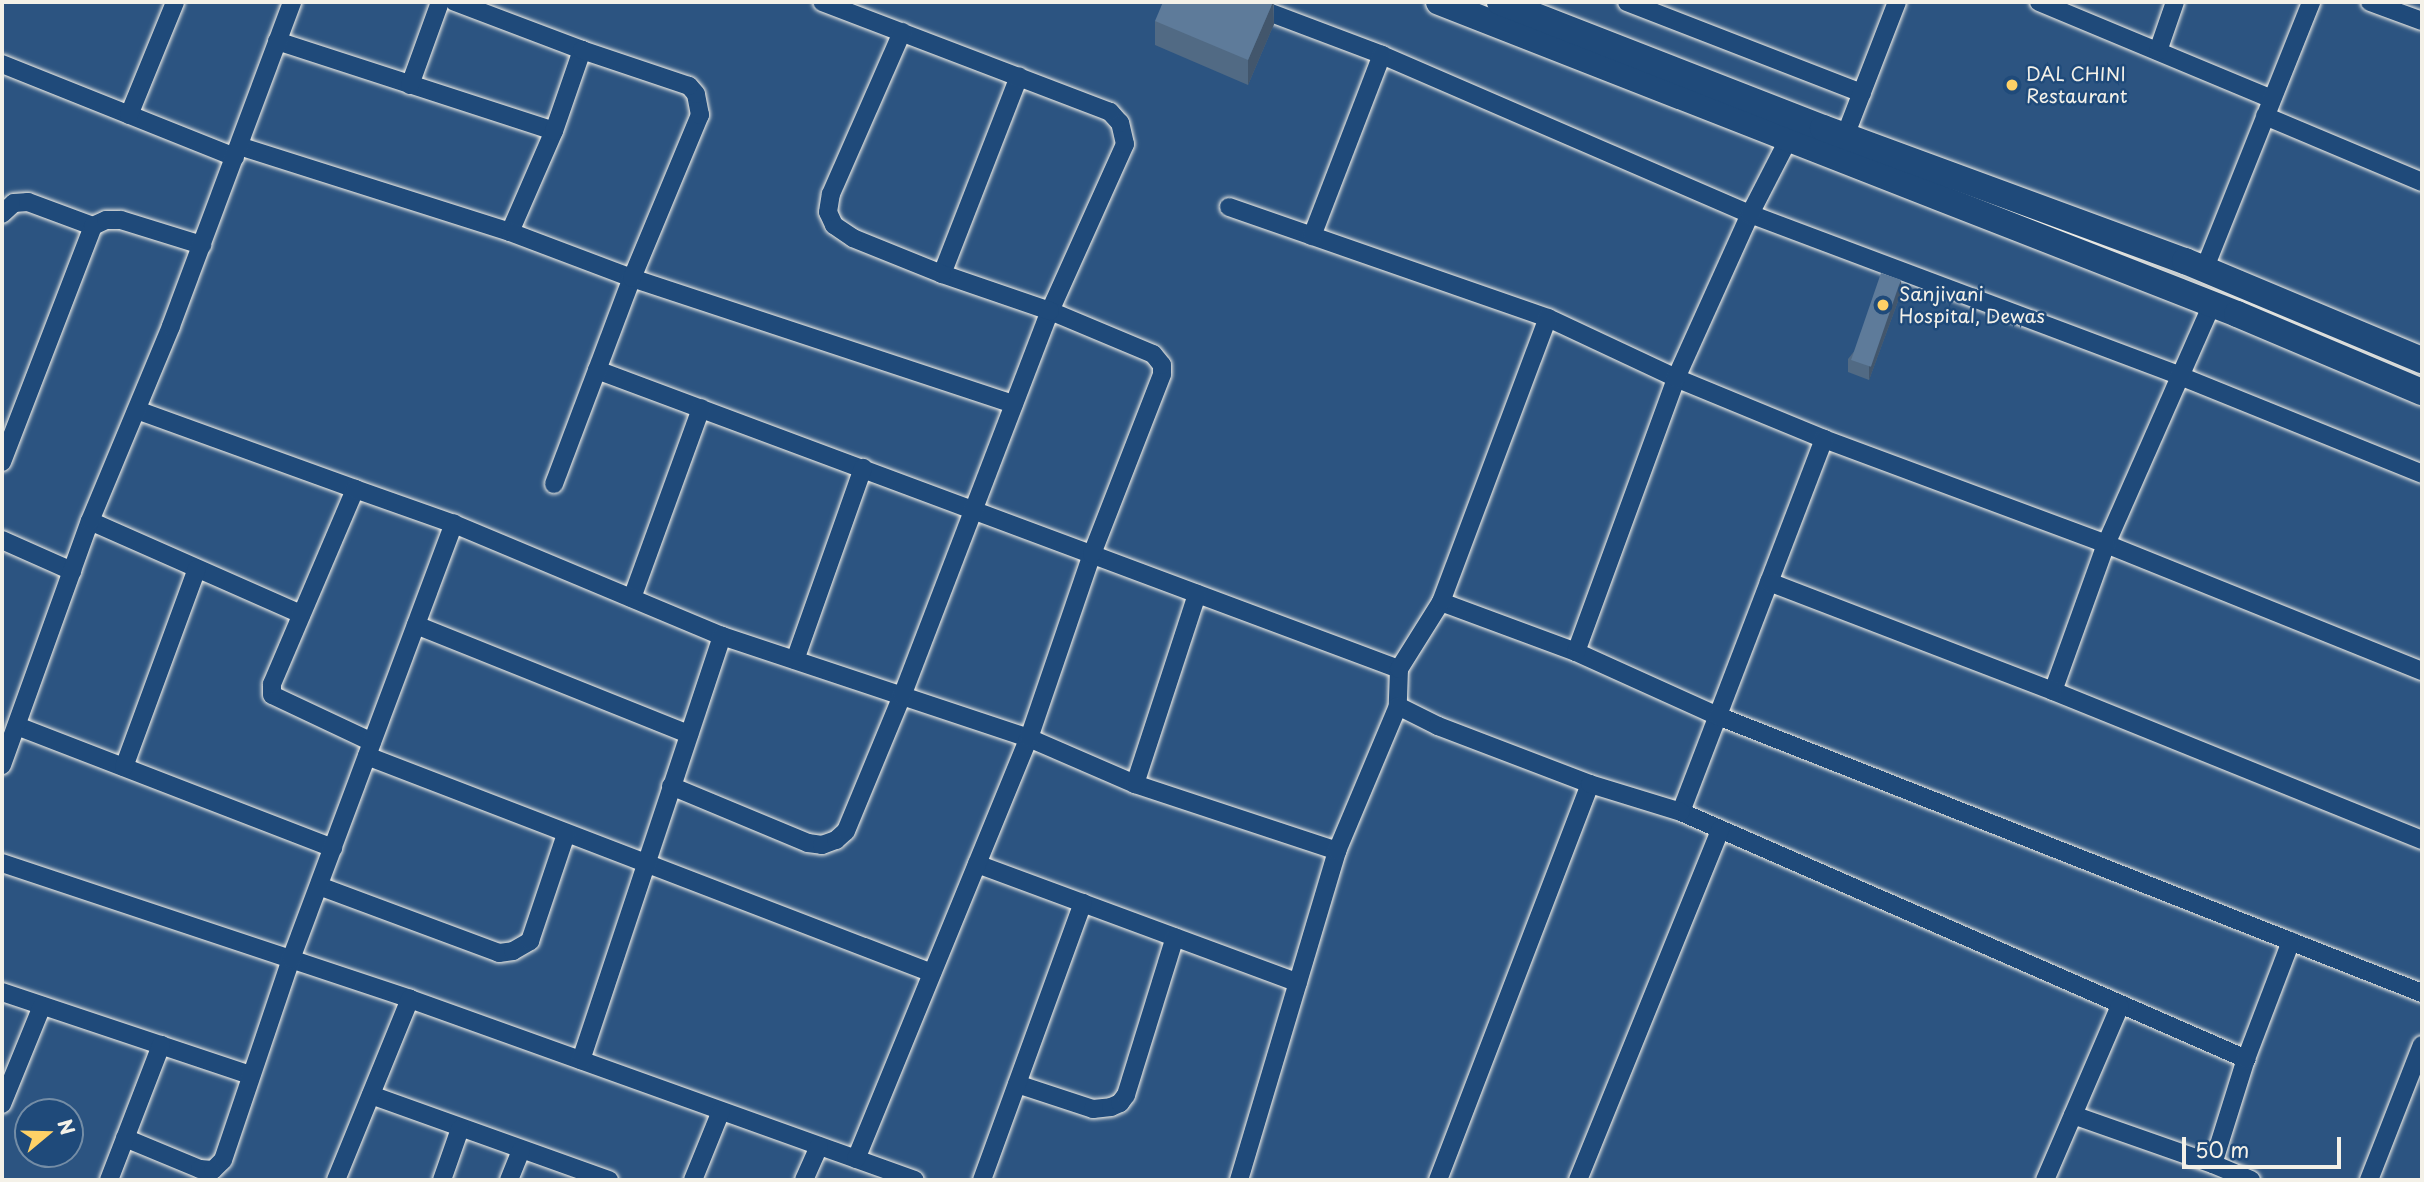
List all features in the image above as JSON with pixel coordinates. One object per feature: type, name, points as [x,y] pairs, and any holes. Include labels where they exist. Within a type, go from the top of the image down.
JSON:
[{"type":"main road","points":[[1439,2],[2212,304],[2422,392]]},
{"type":"main road","points":[[1500,2],[1845,136],[2204,270],[2422,360]]},
{"type":"street","points":[[129,115],[175,2]]},
{"type":"street","points":[[2,765],[90,521],[202,245],[292,2]]},
{"type":"street","points":[[410,85],[440,2]]},
{"type":"street","points":[[456,2],[582,50],[689,86],[696,94],[700,115],[632,278],[554,484]]},
{"type":"street","points":[[671,786],[808,842],[822,845],[836,840],[846,831],[902,696],[1050,311],[1125,144],[1120,123],[1110,112],[822,2]]},
{"type":"street","points":[[1242,2],[1382,55],[1750,214],[2180,376],[2422,474]]},
{"type":"street","points":[[1627,2],[1862,93]]},
{"type":"street","points":[[1845,136],[1897,2]]},
{"type":"street","points":[[2039,2],[2272,99]]},
{"type":"street","points":[[2158,51],[2175,2]]},
{"type":"street","points":[[2204,270],[2311,2]]},
{"type":"street","points":[[2370,2],[2422,21]]},
{"type":"street","points":[[856,1159],[1029,738],[1092,554],[1163,374],[1162,365],[1153,354],[1050,311],[942,274],[853,238],[834,225],[828,212],[831,194],[902,33]]},
{"type":"street","points":[[277,41],[554,131]]},
{"type":"street","points":[[510,232],[554,131],[582,50]]},
{"type":"street","points":[[1312,236],[1382,55]]},
{"type":"street","points":[[2,64],[129,115],[237,152],[510,232],[632,278],[1014,404]]},
{"type":"street","points":[[942,274],[1019,77]]},
{"type":"street","points":[[2265,116],[2422,182]]},
{"type":"street","points":[[1576,652],[1676,378],[1750,214],[1788,138]]},
{"type":"street","points":[[2,214],[14,202],[28,202],[93,226]]},
{"type":"street","points":[[1229,207],[1548,318],[1676,378],[1824,439],[2106,544],[2422,671]]},
{"type":"street","points":[[2,462],[7,432],[93,226],[106,220],[121,220],[202,245]]},
{"type":"street","points":[[2053,691],[2106,544],[2212,304]]},
{"type":"street","points":[[1239,1180],[1337,851],[1398,706],[1399,668],[1441,602],[1548,318]]},
{"type":"street","points":[[597,370],[1399,668]]},
{"type":"street","points":[[632,598],[701,408]]},
{"type":"street","points":[[137,410],[454,523],[722,636],[1029,738],[1135,784],[1337,851]]},
{"type":"street","points":[[1681,812],[1824,439]]},
{"type":"street","points":[[794,660],[863,468]]},
{"type":"street","points":[[355,489],[272,684],[272,695],[370,749],[566,834],[932,973]]},
{"type":"street","points":[[90,521],[301,614]]},
{"type":"street","points":[[125,1138],[200,1169],[213,1170],[222,1160],[291,959],[454,523]]},
{"type":"street","points":[[2,540],[72,571]]},
{"type":"street","points":[[124,767],[197,569]]},
{"type":"street","points":[[1769,582],[2053,691],[2422,840]]},
{"type":"street","points":[[1135,784],[1197,594]]},
{"type":"street","points":[[1441,602],[1576,652],[1718,716],[2422,993]]},
{"type":"street","points":[[416,625],[689,734]]},
{"type":"street","points":[[581,1060],[722,636]]},
{"type":"street","points":[[1398,706],[1438,726],[1590,784],[1681,812],[2246,1059]]},
{"type":"street","points":[[17,726],[333,848]]},
{"type":"street","points":[[1438,1180],[1590,784]]},
{"type":"street","points":[[1578,1180],[1720,830]]},
{"type":"street","points":[[319,887],[499,953],[513,951],[530,941],[566,834]]},
{"type":"street","points":[[2,863],[411,999],[915,1180]]},
{"type":"street","points":[[977,864],[1298,983]]},
{"type":"street","points":[[982,1180],[1083,903]]},
{"type":"street","points":[[1017,1084],[1093,1109],[1111,1107],[1120,1102],[1126,1095],[1175,937]]},
{"type":"street","points":[[2213,1164],[2246,1059],[2291,941]]},
{"type":"street","points":[[2,992],[250,1075]]},
{"type":"street","points":[[337,1180],[411,999]]},
{"type":"street","points":[[2,1104],[42,1006]]},
{"type":"street","points":[[2045,1180],[2120,1006]]},
{"type":"street","points":[[109,1180],[161,1045]]},
{"type":"street","points":[[2369,1180],[2422,1045]]},
{"type":"street","points":[[371,1095],[585,1176],[609,1180]]},
{"type":"street","points":[[693,1180],[721,1111]]},
{"type":"street","points":[[2073,1115],[2251,1180]]},
{"type":"street","points":[[442,1180],[460,1129]]},
{"type":"street","points":[[804,1180],[819,1146]]},
{"type":"street","points":[[509,1180],[521,1150]]},
{"type":"building","points":[[1163,2],[1273,2],[1248,60],[1155,21]]},
{"type":"building","points":[[1881,273],[1901,280],[1871,367],[1851,360]]},
{"type":"place","name":"DAL CHINI Restaurant","points":[[2012,85]]},
{"type":"place","name":"Sanjivani Hospital, Dewas","points":[[1883,305]]}]
